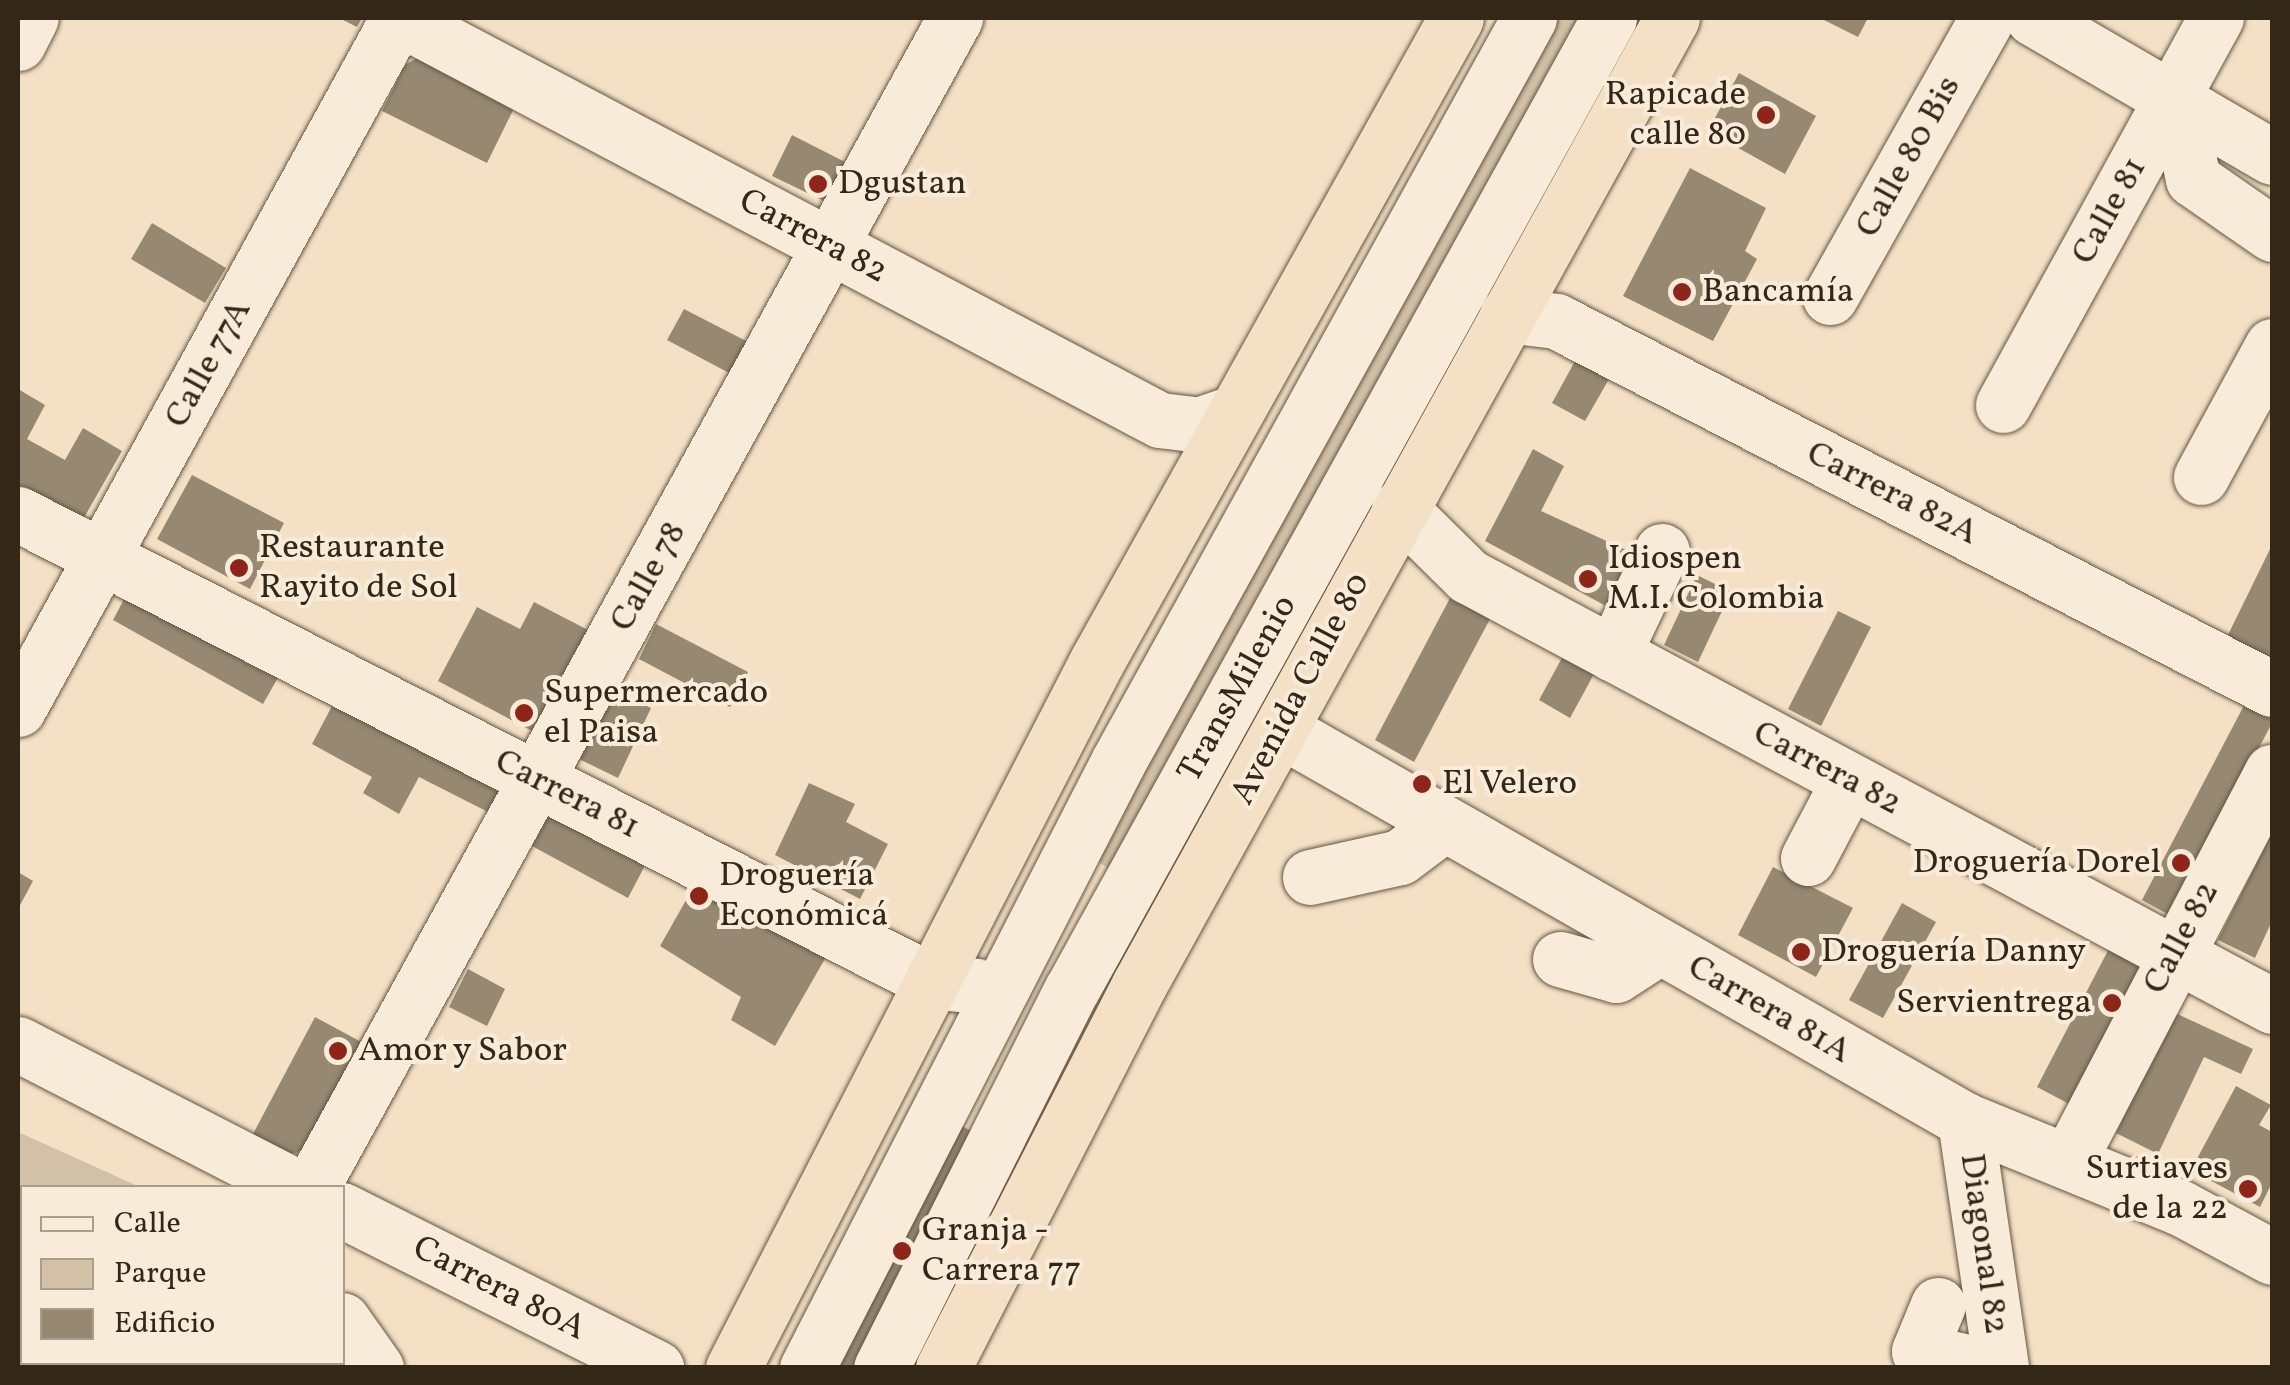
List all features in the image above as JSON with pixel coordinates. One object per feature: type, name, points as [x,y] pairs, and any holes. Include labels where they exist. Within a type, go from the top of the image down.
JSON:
[{"type":"highway","points":[[733,1368],[931,982],[1234,413],[1456,18]]},
{"type":"highway","name":"Avenida Calle 80","points":[[943,1368],[1139,985],[1672,18]]},
{"type":"street","points":[[18,42],[31,18]]},
{"type":"street","name":"Carrera 82","points":[[398,18],[1160,420],[1198,425],[1234,413]]},
{"type":"street","name":"Calle 77A","points":[[18,709],[398,18]]},
{"type":"street","name":"Calle 78","points":[[313,1185],[955,18]]},
{"type":"street","name":"TransMilenio","points":[[808,1368],[999,988],[1529,18]]},
{"type":"street","name":"TransMilenio","points":[[881,1368],[1072,989],[1609,18]]},
{"type":"street","name":"Calle 80 Bis","points":[[1830,297],[1988,18]]},
{"type":"street","points":[[2033,18],[2272,157]]},
{"type":"street","name":"Calle 81","points":[[2003,405],[2184,107],[2216,18]]},
{"type":"street","points":[[2184,107],[2186,146],[2194,180],[2272,234]]},
{"type":"street","name":"Carrera 82A","points":[[1506,316],[1556,322],[2272,690]]},
{"type":"street","points":[[2201,477],[2272,346]]},
{"type":"street","name":"Carrera 82","points":[[1399,508],[1450,564],[1848,782],[2272,1006]]},
{"type":"street","name":"Carrera 81","points":[[18,514],[931,982],[999,988],[1139,985]]},
{"type":"street","points":[[1613,654],[1662,551]]},
{"type":"street","name":"Carrera 81A","points":[[1281,730],[1965,1120],[2069,1160],[2272,1257]]},
{"type":"street","name":"Calle 82","points":[[2069,1160],[2172,953],[2272,772]]},
{"type":"street","points":[[1808,858],[1848,782]]},
{"type":"street","points":[[1310,877],[1400,858],[1444,824]]},
{"type":"street","points":[[1560,959],[1616,975],[1659,948]]},
{"type":"street","points":[[18,1044],[292,1185]]},
{"type":"street","name":"Diagonal 82","points":[[1965,1120],[1998,1368]]},
{"type":"street","name":"Carrera 80A","points":[[345,1212],[656,1368]]},
{"type":"street","points":[[1938,1306],[1919,1351],[1998,1368]]},
{"type":"street","points":[[345,1324],[376,1368]]},
{"type":"green space","points":[[1556,18],[1584,18],[1113,872],[1092,857]]},
{"type":"green space","points":[[18,1132],[136,1185],[20,1185],[20,1365],[134,1367],[18,1367]]},
{"type":"building","points":[[339,18],[362,18],[357,27]]},
{"type":"building","points":[[1820,18],[1868,18],[1858,37]]},
{"type":"building","points":[[420,56],[521,94],[487,163],[382,111],[405,65]]},
{"type":"building","points":[[1739,73],[1816,116],[1785,174],[1708,131]]},
{"type":"building","points":[[792,135],[847,163],[828,203],[772,176]]},
{"type":"building","points":[[1690,168],[1766,208],[1745,251],[1757,259],[1713,341],[1623,296]]},
{"type":"building","points":[[152,223],[226,268],[205,303],[131,259]]},
{"type":"building","points":[[684,309],[748,342],[731,374],[667,340]]},
{"type":"building","points":[[1575,361],[1609,379],[1585,421],[1552,403]]},
{"type":"building","points":[[18,389],[45,405],[27,439],[65,460],[83,428],[122,451],[81,523],[18,487]]},
{"type":"building","points":[[1533,449],[1564,466],[1541,511],[1635,554],[1606,606],[1485,541]]},
{"type":"building","points":[[192,475],[284,523],[250,589],[157,539]]},
{"type":"building","points":[[2272,545],[2272,668],[2224,643]]},
{"type":"building","points":[[1697,575],[1731,592],[1698,662],[1664,645]]},
{"type":"building","points":[[1459,581],[1499,602],[1414,762],[1375,740]]},
{"type":"building","points":[[132,584],[284,667],[263,704],[113,620]]},
{"type":"building","points":[[534,602],[588,630],[534,732],[438,681],[477,607],[520,629]]},
{"type":"building","points":[[1838,611],[1871,627],[1821,726],[1788,709]]},
{"type":"building","points":[[656,624],[748,672],[730,707],[639,659]]},
{"type":"building","points":[[1569,645],[1600,663],[1570,718],[1539,700]]},
{"type":"building","points":[[342,687],[508,777],[490,813],[419,777],[399,814],[363,793],[372,777],[312,744]]},
{"type":"building","points":[[609,688],[651,708],[618,778],[577,758]]},
{"type":"building","points":[[2251,692],[2272,704],[2272,723],[2171,916],[2142,900]]},
{"type":"building","points":[[809,783],[855,804],[846,822],[888,844],[860,899],[775,855]]},
{"type":"building","points":[[552,809],[651,854],[628,898],[532,846]]},
{"type":"building","points":[[2272,833],[2272,921],[2255,958],[2218,940]]},
{"type":"building","points":[[1773,867],[1853,908],[1816,977],[1738,935]]},
{"type":"building","points":[[18,872],[33,881],[18,909]]},
{"type":"building","points":[[698,879],[834,943],[775,1046],[731,1020],[741,997],[660,946]]},
{"type":"building","points":[[1902,903],[1936,922],[1883,1018],[1849,1000]]},
{"type":"building","points":[[2115,937],[2147,964],[2073,1106],[2037,1087]]},
{"type":"building","points":[[468,969],[505,989],[487,1026],[449,1007]]},
{"type":"building","points":[[2173,1012],[2253,1049],[2241,1074],[2204,1057],[2158,1154],[2116,1133]]},
{"type":"building","points":[[315,1017],[365,1044],[309,1150],[290,1154],[253,1134]]},
{"type":"building","points":[[2236,1086],[2271,1105],[2259,1125],[2272,1132],[2272,1183],[2260,1207],[2191,1170]]},
{"type":"building","name":"Granja - Carrera 77","points":[[952,1121],[977,1134],[858,1368],[827,1368]]},
{"type":"place","name":"Rapicade calle 80","points":[[1766,115]]},
{"type":"place","name":"Dgustan","points":[[818,184]]},
{"type":"place","name":"Bancamía","points":[[1682,292]]},
{"type":"place","name":"Restaurante Rayito de Sol","points":[[239,568]]},
{"type":"place","name":"Idiospen M.I. Colombia","points":[[1588,579]]},
{"type":"place","name":"Supermercado el Paisa","points":[[524,713]]},
{"type":"place","name":"El Velero","points":[[1422,784]]},
{"type":"place","name":"Droguería Dorel","points":[[2181,863]]},
{"type":"place","name":"Droguería Económicá","points":[[699,896]]},
{"type":"place","name":"Droguería Danny","points":[[1801,952]]},
{"type":"place","name":"Servientrega","points":[[2112,1003]]},
{"type":"place","name":"Amor y Sabor","points":[[338,1051]]},
{"type":"place","name":"Surtiaves de la 22","points":[[2248,1189]]},
{"type":"place","name":"Granja - Carrera 77","points":[[902,1251]]}]
